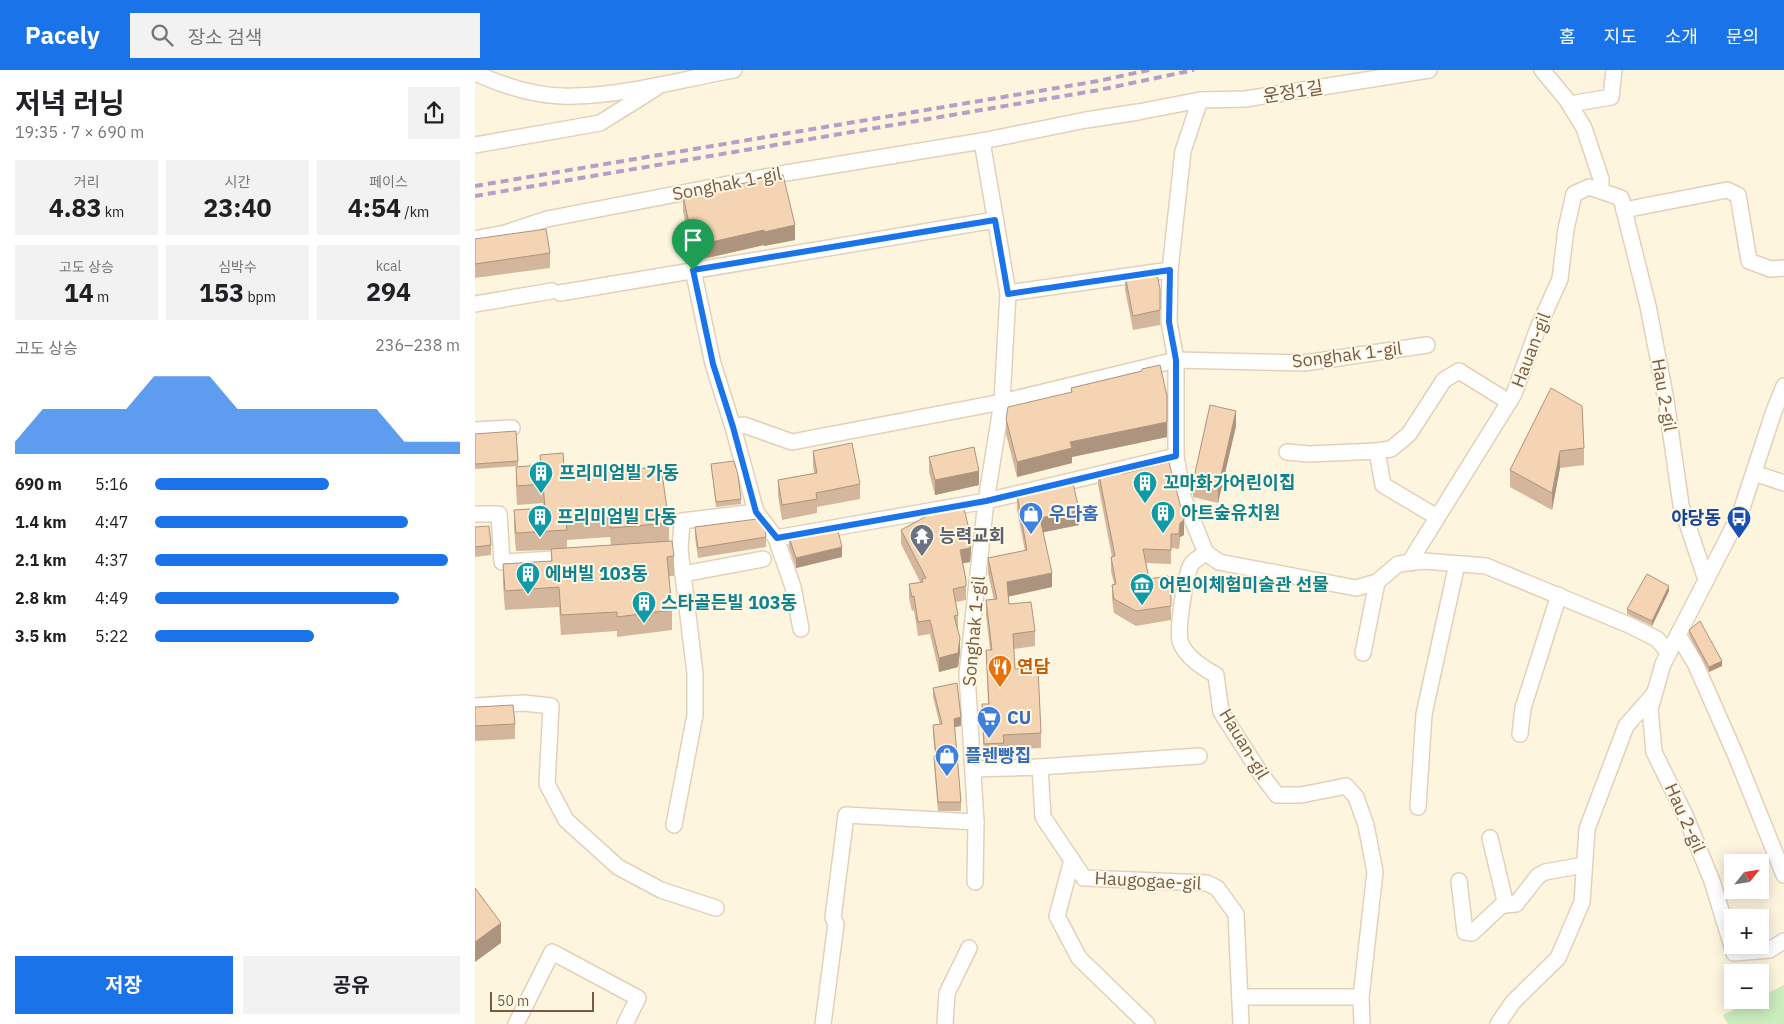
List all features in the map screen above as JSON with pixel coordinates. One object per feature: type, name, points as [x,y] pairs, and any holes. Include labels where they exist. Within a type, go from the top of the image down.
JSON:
[{"type":"street","points":[[475,73],[499,84],[537,93],[574,96],[612,93],[734,70]]},
{"type":"street","name":"운정1길","points":[[1245,99],[1429,70]]},
{"type":"street","points":[[1542,70],[1570,104],[1584,128],[1601,179],[1601,190]]},
{"type":"street","points":[[1570,104],[1611,97],[1614,70]]},
{"type":"street","points":[[475,145],[600,123],[663,83]]},
{"type":"street","name":"Songhak 1-gil","points":[[475,238],[505,233],[547,219],[786,173],[982,141],[1199,100],[1245,99]]},
{"type":"street","points":[[1199,100],[1183,151],[1170,270],[1169,322],[1176,360],[1176,456],[1183,496],[1206,553],[1219,562],[1356,588],[1377,582],[1398,564],[1424,561],[1486,566],[1629,625],[1657,639],[1669,653]]},
{"type":"street","name":"Songhak 1-gil","points":[[975,882],[976,822],[967,674],[986,501],[1002,402],[1008,294],[982,141]]},
{"type":"street","name":"Hauan-gil","points":[[1409,563],[1514,394],[1538,328],[1560,279],[1566,229],[1574,194],[1589,187],[1601,190]]},
{"type":"street","name":"Hau 2-gil","points":[[1601,190],[1621,198],[1650,315],[1666,400],[1681,505],[1707,580]]},
{"type":"street","points":[[1623,210],[1727,190],[1738,195],[1749,261],[1770,269],[1784,268]]},
{"type":"street","points":[[475,304],[995,220]]},
{"type":"street","points":[[693,270],[713,364],[733,427],[756,512],[777,538],[793,587],[801,630]]},
{"type":"street","points":[[1008,294],[1170,270]]},
{"type":"street","name":"Songhak 1-gil","points":[[733,427],[744,424],[792,442],[1002,402],[1176,360],[1304,363],[1427,345]]},
{"type":"street","points":[[1287,452],[1309,454],[1391,449],[1409,434],[1444,380],[1459,371],[1509,402]]},
{"type":"street","name":"Hau 2-gil","points":[[1784,386],[1740,514],[1663,664],[1650,709],[1654,752],[1685,815],[1712,881],[1734,953],[1769,950],[1784,942]]},
{"type":"street","points":[[475,430],[512,428]]},
{"type":"street","points":[[1377,451],[1383,485],[1437,517]]},
{"type":"street","points":[[777,538],[986,501],[1176,456]]},
{"type":"street","points":[[1754,474],[1784,483]]},
{"type":"street","points":[[674,825],[695,714],[695,673],[680,550],[682,521],[756,512]]},
{"type":"street","points":[[475,514],[499,514],[502,562],[589,557]]},
{"type":"street","points":[[644,553],[680,550]]},
{"type":"street","name":"Hauan-gil","points":[[1206,553],[1191,564],[1185,583],[1180,641],[1186,652],[1205,669],[1216,675],[1221,712],[1261,774],[1277,795],[1301,795],[1347,786],[1356,797],[1366,825],[1375,872],[1361,996]]},
{"type":"street","points":[[683,574],[763,559]]},
{"type":"street","points":[[1418,807],[1424,714],[1457,564]]},
{"type":"street","points":[[1363,653],[1377,582]]},
{"type":"street","points":[[1520,734],[1523,708],[1559,595]]},
{"type":"street","points":[[1678,635],[1695,663],[1736,756],[1784,876]]},
{"type":"street","points":[[1498,1024],[1513,1002],[1558,958],[1582,902],[1587,829],[1626,726],[1655,692]]},
{"type":"street","points":[[475,706],[524,703],[551,706],[547,784],[566,820],[618,867],[661,890],[716,908]]},
{"type":"street","points":[[973,768],[1039,767],[1199,756]]},
{"type":"street","points":[[1039,767],[1043,817],[1072,860],[1057,916],[1079,958],[1147,1024]]},
{"type":"street","points":[[823,1024],[836,924],[833,918],[845,815],[976,822]]},
{"type":"street","points":[[1490,838],[1506,905]]},
{"type":"street","name":"Haugogae-gil","points":[[1072,860],[1084,878],[1207,883],[1217,888],[1236,914],[1241,1024]]},
{"type":"street","points":[[1459,881],[1465,932],[1472,933],[1502,906],[1516,904],[1538,876],[1545,872],[1584,865]]},
{"type":"street","points":[[945,1024],[947,993],[969,948]]},
{"type":"street","points":[[516,1024],[552,952],[639,998],[625,1024]]},
{"type":"street","points":[[1240,997],[1361,996],[1362,1024]]},
{"type":"green space","points":[[1784,985],[1784,1024],[1728,1024],[1723,1015],[1735,1009],[1769,1009],[1769,992]]},
{"type":"building","points":[[783,175],[795,225],[694,246],[683,196]]},
{"type":"building","points":[[546,229],[550,253],[475,264],[475,239]]},
{"type":"building","points":[[1156,269],[1160,289],[1160,310],[1133,316],[1125,275]]},
{"type":"building","points":[[1160,365],[1167,396],[1167,422],[1070,442],[1072,448],[1017,462],[1006,419],[1008,407],[1072,392],[1071,388]]},
{"type":"building","points":[[1551,388],[1582,406],[1584,448],[1560,451],[1552,493],[1510,470]]},
{"type":"building","points":[[1210,405],[1236,411],[1218,488],[1193,482]]},
{"type":"building","points":[[516,431],[518,461],[475,464],[475,434]]},
{"type":"building","points":[[852,443],[860,484],[816,493],[817,499],[782,505],[778,480],[817,473],[813,451]]},
{"type":"building","points":[[974,447],[979,471],[935,480],[929,457]]},
{"type":"building","points":[[563,453],[564,467],[590,465],[591,475],[661,466],[669,523],[611,528],[610,518],[566,522],[567,530],[516,533],[514,510],[545,508],[543,484],[517,486],[516,467],[541,465],[540,455]]},
{"type":"building","points":[[734,461],[741,499],[716,502],[711,464]]},
{"type":"building","points":[[1169,462],[1173,478],[1169,477],[1177,492],[1184,520],[1180,523],[1179,534],[1171,534],[1171,550],[1143,549],[1149,579],[1168,576],[1171,606],[1136,611],[1114,599],[1112,585],[1116,584],[1111,557],[1115,556],[1098,470],[1120,465],[1122,474]]},
{"type":"building","points":[[1073,483],[1079,510],[1040,518],[1052,573],[1007,582],[1009,604],[1031,602],[1035,631],[1013,634],[1015,669],[1038,668],[1041,733],[1003,735],[1004,743],[984,744],[982,704],[989,704],[986,650],[992,650],[986,600],[997,599],[988,558],[1027,550],[1017,495]]},
{"type":"building","points":[[963,504],[971,538],[970,548],[960,550],[966,586],[953,589],[958,615],[954,616],[960,638],[958,653],[939,658],[930,620],[918,622],[914,596],[912,597],[909,584],[923,582],[922,579],[926,578],[901,530],[934,511]]},
{"type":"building","points":[[757,519],[765,529],[766,537],[698,548],[695,527]]},
{"type":"building","points":[[489,526],[491,545],[475,547],[475,527]]},
{"type":"building","points":[[837,527],[842,547],[796,558],[789,537]]},
{"type":"building","points":[[672,541],[674,556],[667,557],[672,610],[617,617],[617,612],[561,615],[559,587],[505,591],[503,564],[552,561],[551,549]]},
{"type":"building","points":[[1647,574],[1669,586],[1652,621],[1627,609]]},
{"type":"building","points":[[1700,621],[1722,661],[1709,667],[1689,630]]},
{"type":"building","points":[[957,683],[961,717],[954,719],[961,802],[938,802],[933,725],[942,724],[933,688]]},
{"type":"building","points":[[513,705],[515,724],[475,726],[475,707]]},
{"type":"building","points":[[475,888],[501,923],[475,942]]},
{"type":"railway","points":[[475,186],[1098,81],[1149,70]]},
{"type":"railway","points":[[475,196],[1099,90],[1194,70]]},
{"type":"place","name":"프리미엄빌 가동","points":[[541,494]]},
{"type":"place","name":"꼬마화가어린이집","points":[[1145,504]]},
{"type":"place","name":"아트숲유치원","points":[[1163,534]]},
{"type":"place","name":"우다홈","points":[[1031,535]]},
{"type":"place","name":"프리미엄빌 다동","points":[[540,538]]},
{"type":"place","name":"야당동","points":[[1739,539]]},
{"type":"place","name":"능력교회","points":[[922,557]]},
{"type":"place","name":"에버빌 103동","points":[[528,595]]},
{"type":"place","name":"어린이체험미술관 선물","points":[[1142,606]]},
{"type":"place","name":"스타골든빌 103동","points":[[644,624]]},
{"type":"place","name":"연담","points":[[1000,688]]},
{"type":"place","name":"CU","points":[[989,739]]},
{"type":"place","name":"플렌빵집","points":[[947,777]]},
{"type":"route","points":[[995,220],[1008,294],[1170,270],[1169,322],[1176,360],[1176,456],[986,501],[777,538],[756,512],[733,427],[713,364],[693,270],[995,220]]}]
